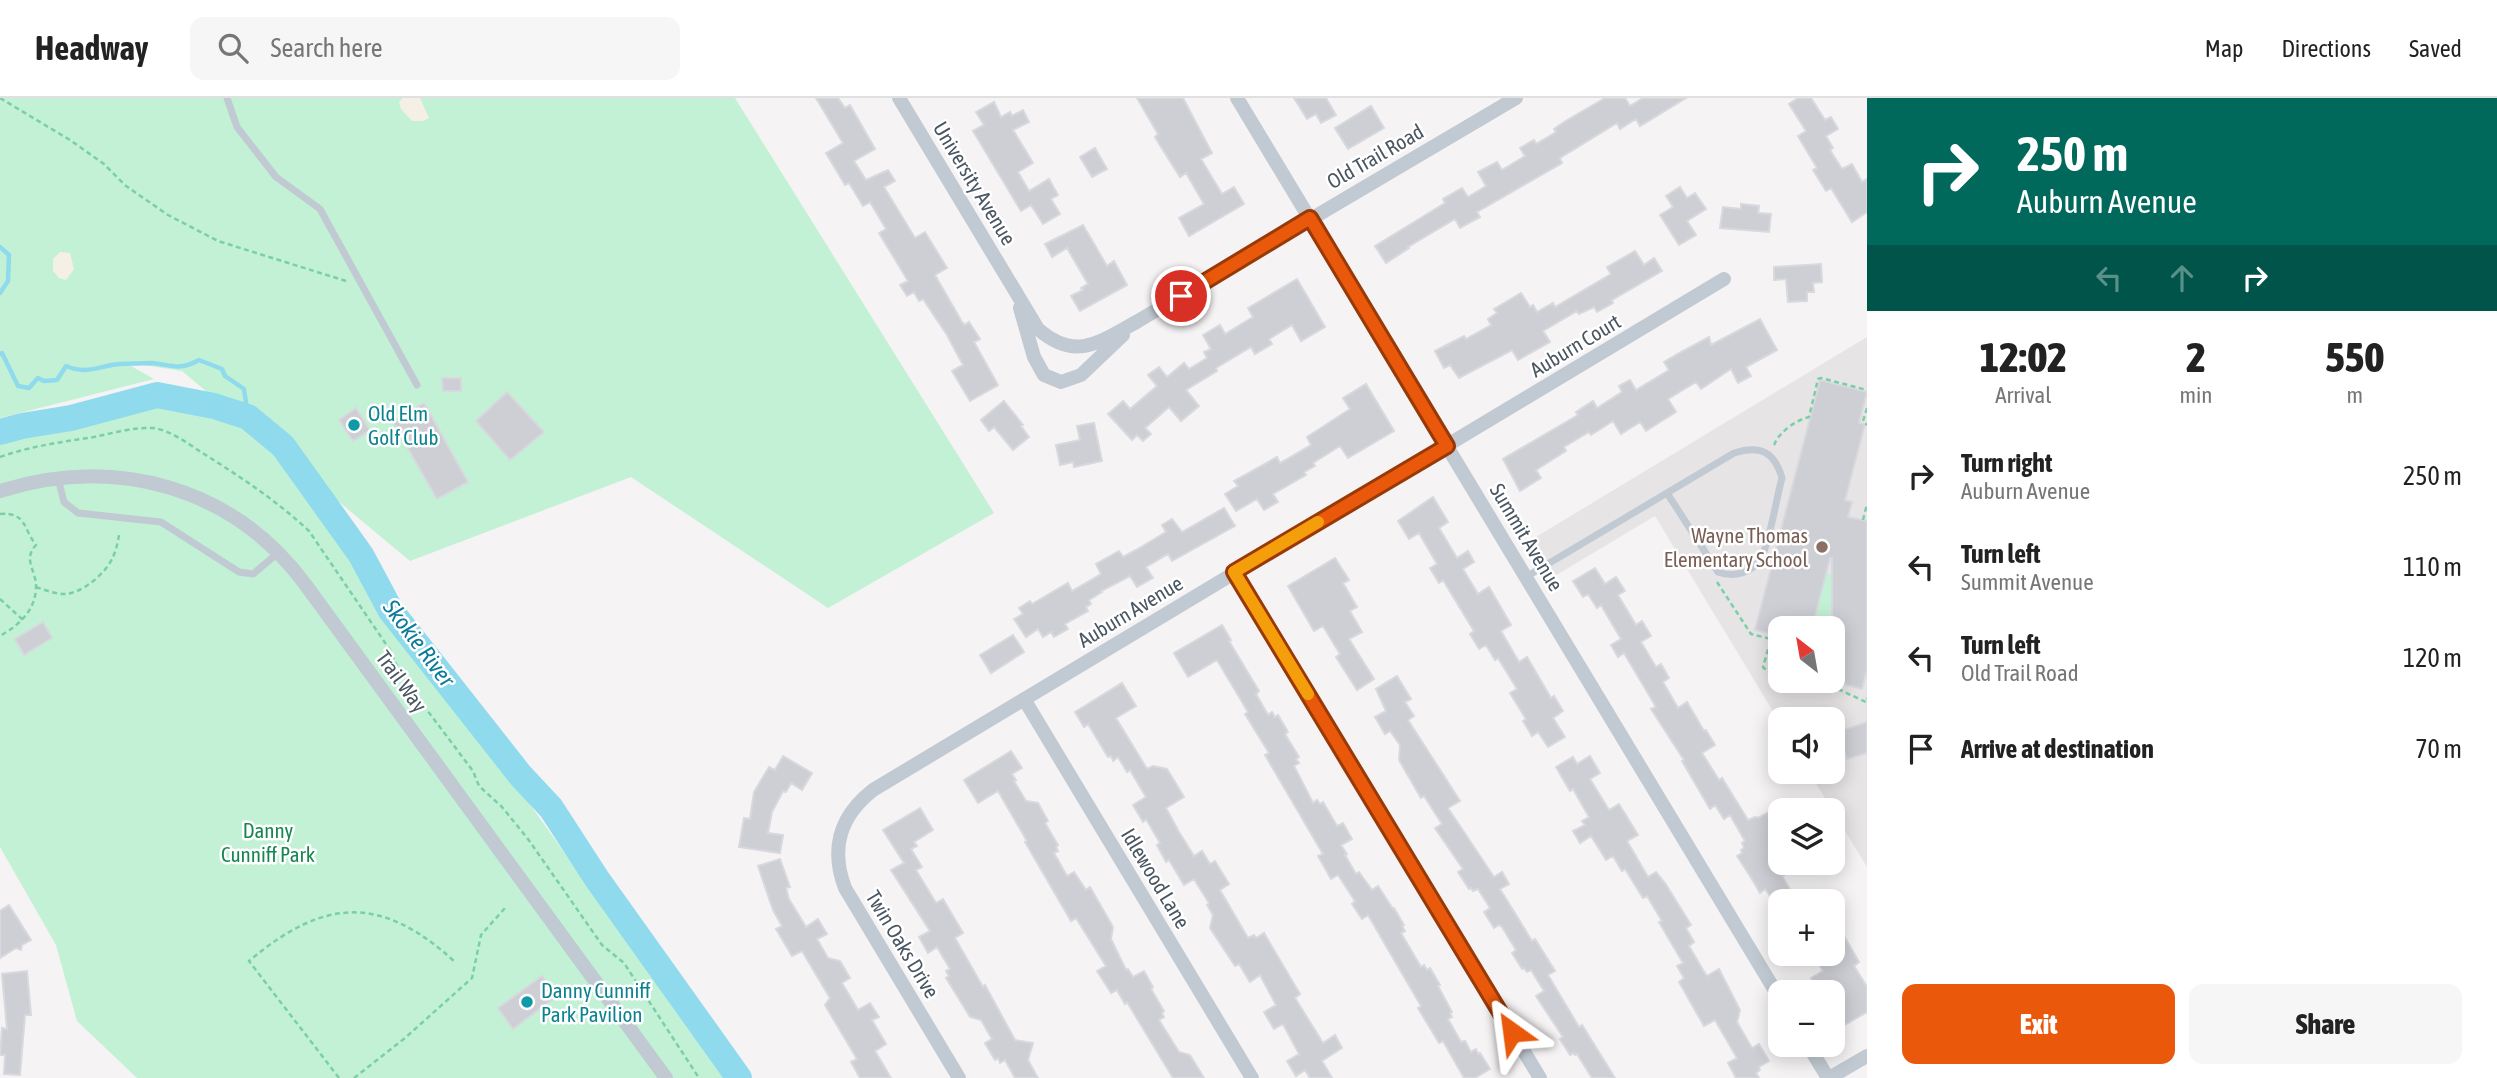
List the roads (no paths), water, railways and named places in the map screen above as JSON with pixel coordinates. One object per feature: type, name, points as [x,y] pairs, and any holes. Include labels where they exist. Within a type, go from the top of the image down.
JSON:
[{"type":"street","name":"University Avenue","points":[[899,98],[1016,290]]},
{"type":"street","name":"Summit Avenue","points":[[1237,98],[1769,980]]},
{"type":"street","name":"Old Trail Road","points":[[1016,290],[1038,329],[1054,342],[1077,348],[1100,341],[1516,98]]},
{"type":"street","name":"Auburn Court","points":[[1447,446],[1724,279]]},
{"type":"street","points":[[1016,290],[1034,356],[1044,374],[1061,382],[1081,375],[1138,321]]},
{"type":"street","name":"Auburn Avenue","points":[[845,824],[851,810],[873,790],[1447,446]]},
{"type":"street","name":"Trail Way","points":[[0,491],[57,477],[93,475],[132,478],[176,489],[206,502],[249,527],[293,568],[313,594],[666,1078]]},
{"type":"street","points":[[1234,572],[1539,1078]]},
{"type":"street","name":"Idlewood Lane","points":[[1024,699],[1252,1078]]},
{"type":"street","name":"Twin Oaks Drive","points":[[845,824],[838,847],[840,875],[845,888],[959,1078]]},
{"type":"street","points":[[1815,1057],[1828,1078],[1867,1056]]},
{"type":"lane","points":[[228,98],[237,127],[275,177],[320,209],[417,385]]},
{"type":"lane","points":[[1526,577],[1734,453],[1760,449],[1772,457],[1782,478],[1762,557],[1744,573],[1729,576],[1718,572],[1667,493]]},
{"type":"lane","points":[[57,477],[64,502],[78,513],[161,522],[239,572],[253,574],[278,553]]},
{"type":"waterway","points":[[0,247],[9,255],[8,281],[0,293]]},
{"type":"waterway","points":[[0,354],[2,353],[18,386],[29,388],[38,378],[44,381],[57,380],[66,366],[80,370],[119,364],[181,366],[199,360],[222,369],[225,376],[244,389],[248,417]]},
{"type":"waterway","name":"Skokie River","points":[[0,432],[71,418],[157,395],[214,406],[248,417],[283,446],[361,555],[391,611],[521,776],[551,808],[597,879],[739,1078]]},
{"type":"place","name":"Old Elm Golf Club","points":[[354,425]]},
{"type":"place","name":"Wayne Thomas Elementary School","points":[[1822,547]]},
{"type":"place","name":"Danny Cunniff Park Pavilion","points":[[527,1002]]},
{"type":"park label","name":"Danny Cunniff Park","points":[[268,842]]}]
